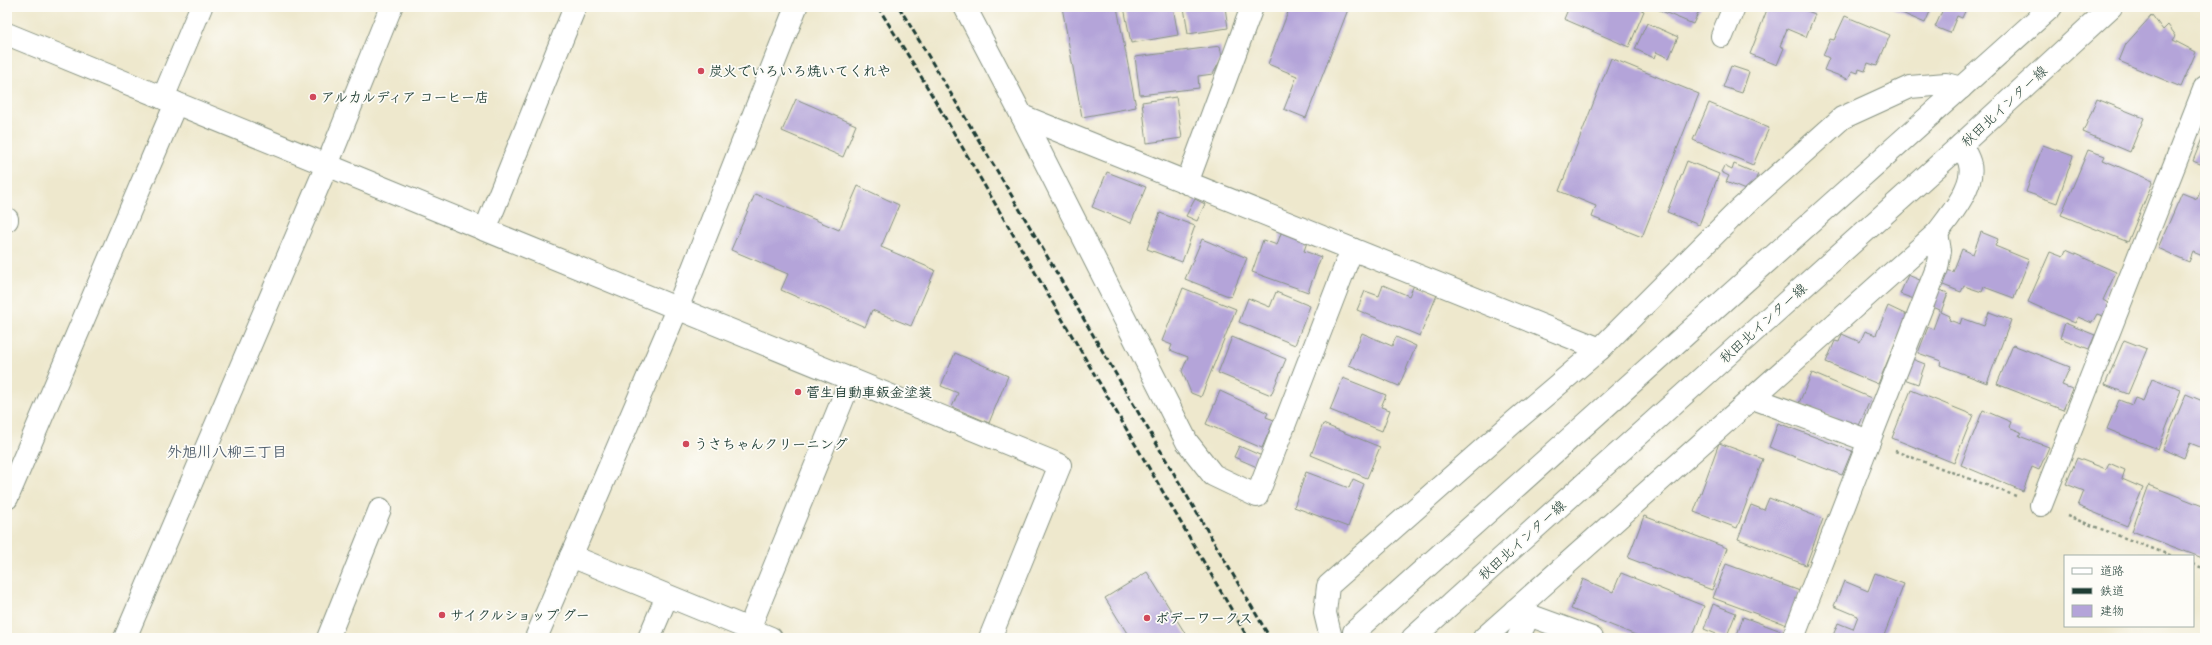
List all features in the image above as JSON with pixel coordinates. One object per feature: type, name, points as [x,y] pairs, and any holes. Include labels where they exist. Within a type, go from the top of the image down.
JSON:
[{"type":"street","points":[[7,498],[15,456],[169,100],[201,7]]},
{"type":"street","points":[[124,638],[327,165],[391,7]]},
{"type":"street","points":[[485,230],[575,7]]},
{"type":"street","points":[[536,638],[677,309],[796,7]]},
{"type":"street","points":[[965,7],[1022,116],[1187,442],[1213,475],[1257,496],[1352,249]]},
{"type":"street","points":[[1187,183],[1252,7]]},
{"type":"street","points":[[1722,36],[1734,7]]},
{"type":"street","points":[[1354,632],[2051,7]]},
{"type":"street","name":"秋田北インター線","points":[[1414,638],[1961,145],[2111,7]]},
{"type":"street","points":[[7,34],[1060,465],[990,638]]},
{"type":"street","points":[[1331,638],[1325,614],[1328,586],[1515,421],[1600,349],[1738,211],[1842,118],[1910,87],[1946,84],[1961,88]]},
{"type":"street","points":[[2040,505],[2205,87]]},
{"type":"street","points":[[1022,116],[1600,349]]},
{"type":"street","points":[[1484,638],[1522,612],[1753,398],[1937,233],[1954,210],[1968,185],[1971,166],[1961,145]]},
{"type":"street","points":[[1793,638],[1868,441],[1937,268],[1940,251],[1937,233]]},
{"type":"street","points":[[749,629],[851,379]]},
{"type":"street","points":[[1753,398],[1868,441]]},
{"type":"street","points":[[328,638],[380,509]]},
{"type":"street","points":[[571,556],[771,638]]},
{"type":"street","points":[[649,638],[667,596]]},
{"type":"street","points":[[1518,638],[1522,612]]},
{"type":"street","points":[[1522,612],[1592,638]]},
{"type":"path","points":[[1868,441],[2169,555]]},
{"type":"path","points":[[2194,564],[2205,569]]},
{"type":"building","points":[[1062,7],[1117,7],[1136,107],[1082,117]]},
{"type":"building","points":[[1124,7],[1173,7],[1178,35],[1131,43]]},
{"type":"building","points":[[1184,7],[1225,7],[1228,28],[1188,34]]},
{"type":"building","points":[[1290,7],[1349,7],[1306,118],[1284,109],[1297,76],[1268,64]]},
{"type":"building","points":[[1569,7],[1634,7],[1644,11],[1629,47],[1564,19]]},
{"type":"building","points":[[1652,7],[1701,7],[1693,24]]},
{"type":"building","points":[[1768,7],[1797,7],[1815,14],[1806,37],[1787,29],[1780,46],[1784,48],[1777,65],[1750,54]]},
{"type":"building","points":[[1888,7],[1932,7],[1925,23]]},
{"type":"building","points":[[1944,7],[1967,7],[1962,18],[1957,16],[1950,33],[1935,27]]},
{"type":"building","points":[[2152,15],[2163,30],[2168,25],[2176,36],[2173,40],[2196,52],[2181,87],[2119,61],[2126,44]]},
{"type":"building","points":[[1845,16],[1890,35],[1877,66],[1868,63],[1865,71],[1859,69],[1858,73],[1852,71],[1848,79],[1824,70],[1829,58],[1823,55],[1830,39],[1834,40]]},
{"type":"building","points":[[1647,23],[1678,37],[1669,58],[1656,52],[1654,58],[1635,49]]},
{"type":"building","points":[[1220,46],[1222,57],[1213,74],[1198,76],[1199,88],[1140,95],[1135,57]]},
{"type":"building","points":[[1611,58],[1699,94],[1642,237],[1592,217],[1596,206],[1559,191]]},
{"type":"building","points":[[1731,66],[1749,72],[1742,93],[1723,87]]},
{"type":"building","points":[[1176,97],[1182,138],[1147,143],[1142,102]]},
{"type":"building","points":[[796,99],[856,125],[843,157],[782,131]]},
{"type":"building","points":[[2097,99],[2144,118],[2130,152],[2083,132]]},
{"type":"building","points":[[1709,103],[1769,128],[1753,165],[1693,140]]},
{"type":"building","points":[[2205,131],[2205,166],[2193,161]]},
{"type":"building","points":[[2043,145],[2073,156],[2057,203],[2026,192]]},
{"type":"building","points":[[2088,150],[2105,156],[2103,160],[2153,181],[2128,242],[2061,215]]},
{"type":"building","points":[[1687,161],[1719,174],[1699,225],[1667,212]]},
{"type":"building","points":[[1734,164],[1758,174],[1750,192],[1726,182],[1729,176],[1721,172],[1724,166],[1732,170]]},
{"type":"building","points":[[1107,172],[1146,187],[1131,223],[1092,207]]},
{"type":"building","points":[[858,186],[899,205],[881,247],[935,270],[911,326],[872,310],[865,327],[781,290],[788,274],[731,250],[755,194],[839,230]]},
{"type":"building","points":[[2201,190],[2205,192],[2205,257],[2193,252],[2189,262],[2158,248],[2182,193],[2197,199]]},
{"type":"building","points":[[1195,199],[1205,204],[1197,221],[1186,216]]},
{"type":"building","points":[[1160,213],[1195,226],[1182,262],[1147,249]]},
{"type":"building","points":[[1981,232],[1998,239],[1995,246],[2029,260],[2014,298],[1984,287],[1982,292],[1964,286],[1961,292],[1938,283],[1944,269],[1953,272],[1962,249],[1973,254]]},
{"type":"building","points":[[1281,233],[1307,242],[1304,251],[1321,257],[1308,292],[1252,272],[1263,240],[1277,245]]},
{"type":"building","points":[[1202,239],[1247,258],[1231,297],[1185,279]]},
{"type":"building","points":[[2066,250],[2116,272],[2103,300],[2108,303],[2103,316],[2097,314],[2092,323],[2078,317],[2075,323],[2028,302],[2050,252],[2063,257]]},
{"type":"building","points":[[1908,275],[1922,281],[1914,299],[1900,294]]},
{"type":"building","points":[[1383,285],[1409,296],[1414,285],[1437,295],[1420,336],[1357,310],[1365,291],[1379,296]]},
{"type":"building","points":[[1183,288],[1236,309],[1201,397],[1191,393],[1182,371],[1188,357],[1170,350],[1172,345],[1162,341]]},
{"type":"building","points":[[1939,290],[1948,293],[1941,312],[1950,316],[1949,320],[1960,324],[1962,318],[1984,326],[1989,312],[2011,320],[1987,383],[1940,365],[1941,361],[1918,353],[1928,327],[1933,329],[1940,310],[1933,307]]},
{"type":"building","points":[[1276,292],[1310,306],[1295,345],[1239,322],[1248,298],[1270,307]]},
{"type":"building","points":[[1888,306],[1907,315],[1878,384],[1826,362],[1835,341],[1839,342],[1842,334],[1860,342],[1865,331],[1876,335]]},
{"type":"building","points":[[2065,323],[2095,335],[2089,349],[2060,338]]},
{"type":"building","points":[[1362,333],[1392,346],[1396,337],[1416,346],[1399,386],[1349,365]]},
{"type":"building","points":[[1232,337],[1286,359],[1271,395],[1218,373]]},
{"type":"building","points":[[2124,340],[2147,349],[2128,394],[2105,385]]},
{"type":"building","points":[[2013,345],[2070,367],[2062,385],[2072,389],[2063,410],[1997,384]]},
{"type":"building","points":[[955,353],[1008,376],[989,423],[952,407],[958,393],[941,386]]},
{"type":"building","points":[[1912,359],[1925,364],[1918,384],[1904,379]]},
{"type":"building","points":[[1812,373],[1871,398],[1858,428],[1799,403]]},
{"type":"building","points":[[1343,378],[1386,395],[1381,407],[1390,410],[1382,431],[1330,410]]},
{"type":"building","points":[[2152,379],[2181,390],[2158,449],[2107,429],[2119,400],[2132,405],[2135,398],[2143,401]]},
{"type":"building","points":[[1911,390],[1973,415],[1954,463],[1892,438]]},
{"type":"building","points":[[1220,391],[1268,413],[1266,417],[1274,420],[1262,448],[1206,424]]},
{"type":"building","points":[[2186,394],[2205,402],[2205,449],[2190,443],[2184,458],[2163,449]]},
{"type":"building","points":[[1983,410],[2011,422],[2009,427],[2021,432],[2019,436],[2049,447],[2039,470],[2032,467],[2023,491],[1961,465]]},
{"type":"building","points":[[1778,423],[1852,451],[1842,475],[1769,447]]},
{"type":"building","points":[[1323,424],[1380,447],[1367,478],[1311,455]]},
{"type":"building","points":[[1719,443],[1763,459],[1737,528],[1694,512]]},
{"type":"building","points":[[1239,446],[1262,456],[1257,467],[1234,457]]},
{"type":"building","points":[[2077,458],[2106,469],[2109,463],[2125,470],[2122,479],[2143,488],[2127,526],[2078,506],[2084,491],[2066,484]]},
{"type":"building","points":[[1306,472],[1349,488],[1353,479],[1364,484],[1348,527],[1294,507]]},
{"type":"building","points":[[2149,485],[2205,507],[2205,559],[2132,531]]},
{"type":"building","points":[[1769,498],[1823,519],[1806,565],[1738,539],[1751,505],[1764,510]]},
{"type":"building","points":[[1644,516],[1727,548],[1712,590],[1628,558]]},
{"type":"building","points":[[1726,564],[1800,591],[1787,625],[1713,598]]},
{"type":"building","name":"ボデーワークス","points":[[1147,572],[1188,638],[1130,638],[1105,598]]},
{"type":"building","points":[[1621,573],[1704,606],[1692,638],[1643,638],[1571,609],[1583,579],[1613,592]]},
{"type":"building","points":[[1875,573],[1904,584],[1883,638],[1832,638],[1838,623],[1853,629],[1858,616],[1834,606],[1844,581],[1868,591]]},
{"type":"building","points":[[1713,604],[1736,613],[1726,638],[1704,629]]},
{"type":"building","points":[[1743,617],[1784,632],[1782,638],[1736,638]]},
{"type":"railway","points":[[878,7],[919,73],[1248,638]]},
{"type":"railway","points":[[899,7],[999,174],[1270,638]]},
{"type":"place","name":"炭火でいろいろ焼いてくれや","points":[[701,71]]},
{"type":"place","name":"アルカルディア コーヒー店","points":[[313,97]]},
{"type":"place","name":"菅生自動車鈑金塗装","points":[[798,392]]},
{"type":"place","name":"うさちゃんクリーニング","points":[[686,444]]},
{"type":"place","name":"サイクルショップ グー","points":[[442,615]]},
{"type":"place","name":"ボデーワークス","points":[[1147,618]]},
{"type":"district","name":"外旭川八柳三丁目","points":[[227,452]]}]
